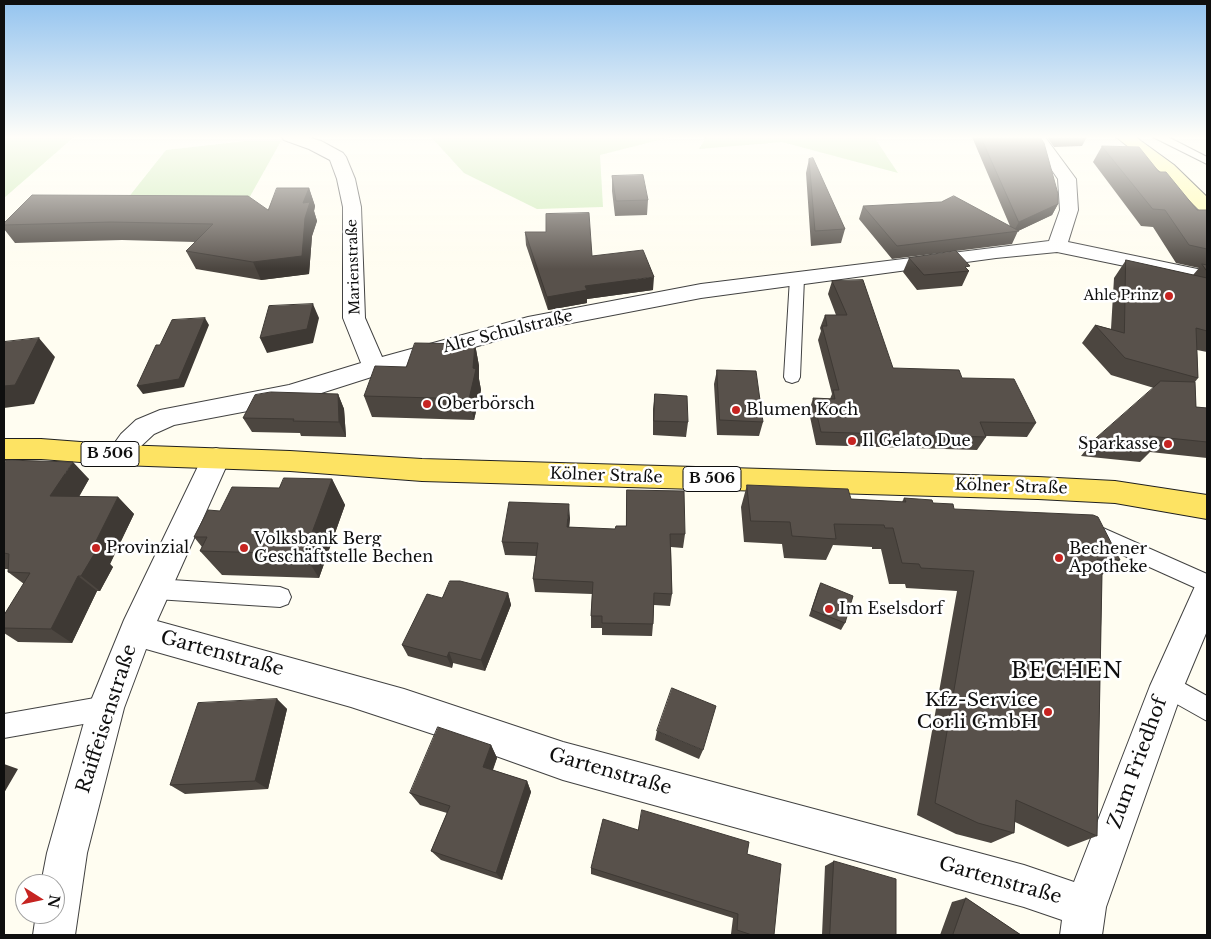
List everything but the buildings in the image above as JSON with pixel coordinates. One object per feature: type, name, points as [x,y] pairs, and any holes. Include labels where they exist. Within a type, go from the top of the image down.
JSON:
[{"type":"main road","points":[[1181,181],[1207,207]]},
{"type":"main road","name":"Kölner Straße","points":[[4,449],[41,449],[120,455],[216,458],[422,470],[1038,488],[1115,492],[1207,507]]},
{"type":"street","name":"Marienstraße","points":[[346,181],[352,208],[354,318],[375,366]]},
{"type":"street","points":[[1058,246],[1069,210],[1067,181]]},
{"type":"street","name":"Alte Schulstraße","points":[[120,455],[145,427],[169,417],[290,394],[375,366],[538,322],[692,292],[996,252],[1058,246],[1207,277]]},
{"type":"street","name":"Raiffeisenstraße","points":[[54,935],[67,853],[106,708],[136,631],[216,458]]},
{"type":"street","name":"Zum Friedhof","points":[[1083,921],[1167,686],[1207,594]]},
{"type":"street","name":"Gartenstraße","points":[[136,631],[319,680],[505,739],[563,761],[1024,886],[1083,921]]},
{"type":"lane","points":[[792,377],[797,278]]},
{"type":"lane","points":[[1103,537],[1207,584]]},
{"type":"lane","points":[[156,589],[280,597]]},
{"type":"lane","points":[[1167,686],[1207,709]]},
{"type":"lane","points":[[4,726],[106,708]]},
{"type":"green space","points":[[4,181],[24,181],[4,198]]},
{"type":"green space","points":[[142,181],[259,181],[248,200],[124,203]]},
{"type":"green space","points":[[480,181],[601,181],[603,207],[537,209]]},
{"type":"place","name":"Ahle Prinz","points":[[1169,296]]},
{"type":"place","name":"Oberbörsch","points":[[427,404]]},
{"type":"place","name":"Blumen Koch","points":[[736,410]]},
{"type":"place","name":"Il Gelato Due","points":[[852,441]]},
{"type":"place","name":"Sparkasse","points":[[1168,444]]},
{"type":"place","name":"Provinzial","points":[[96,548]]},
{"type":"place","name":"Volksbank Berg Geschäftstelle Bechen","points":[[244,548]]},
{"type":"place","name":"Bechener Apotheke","points":[[1059,558]]},
{"type":"place","name":"Im Eselsdorf","points":[[829,609]]},
{"type":"place","name":"Kfz-Service Corli GmbH","points":[[1048,712]]},
{"type":"district","name":"BECHEN","points":[[1067,672]]}]
